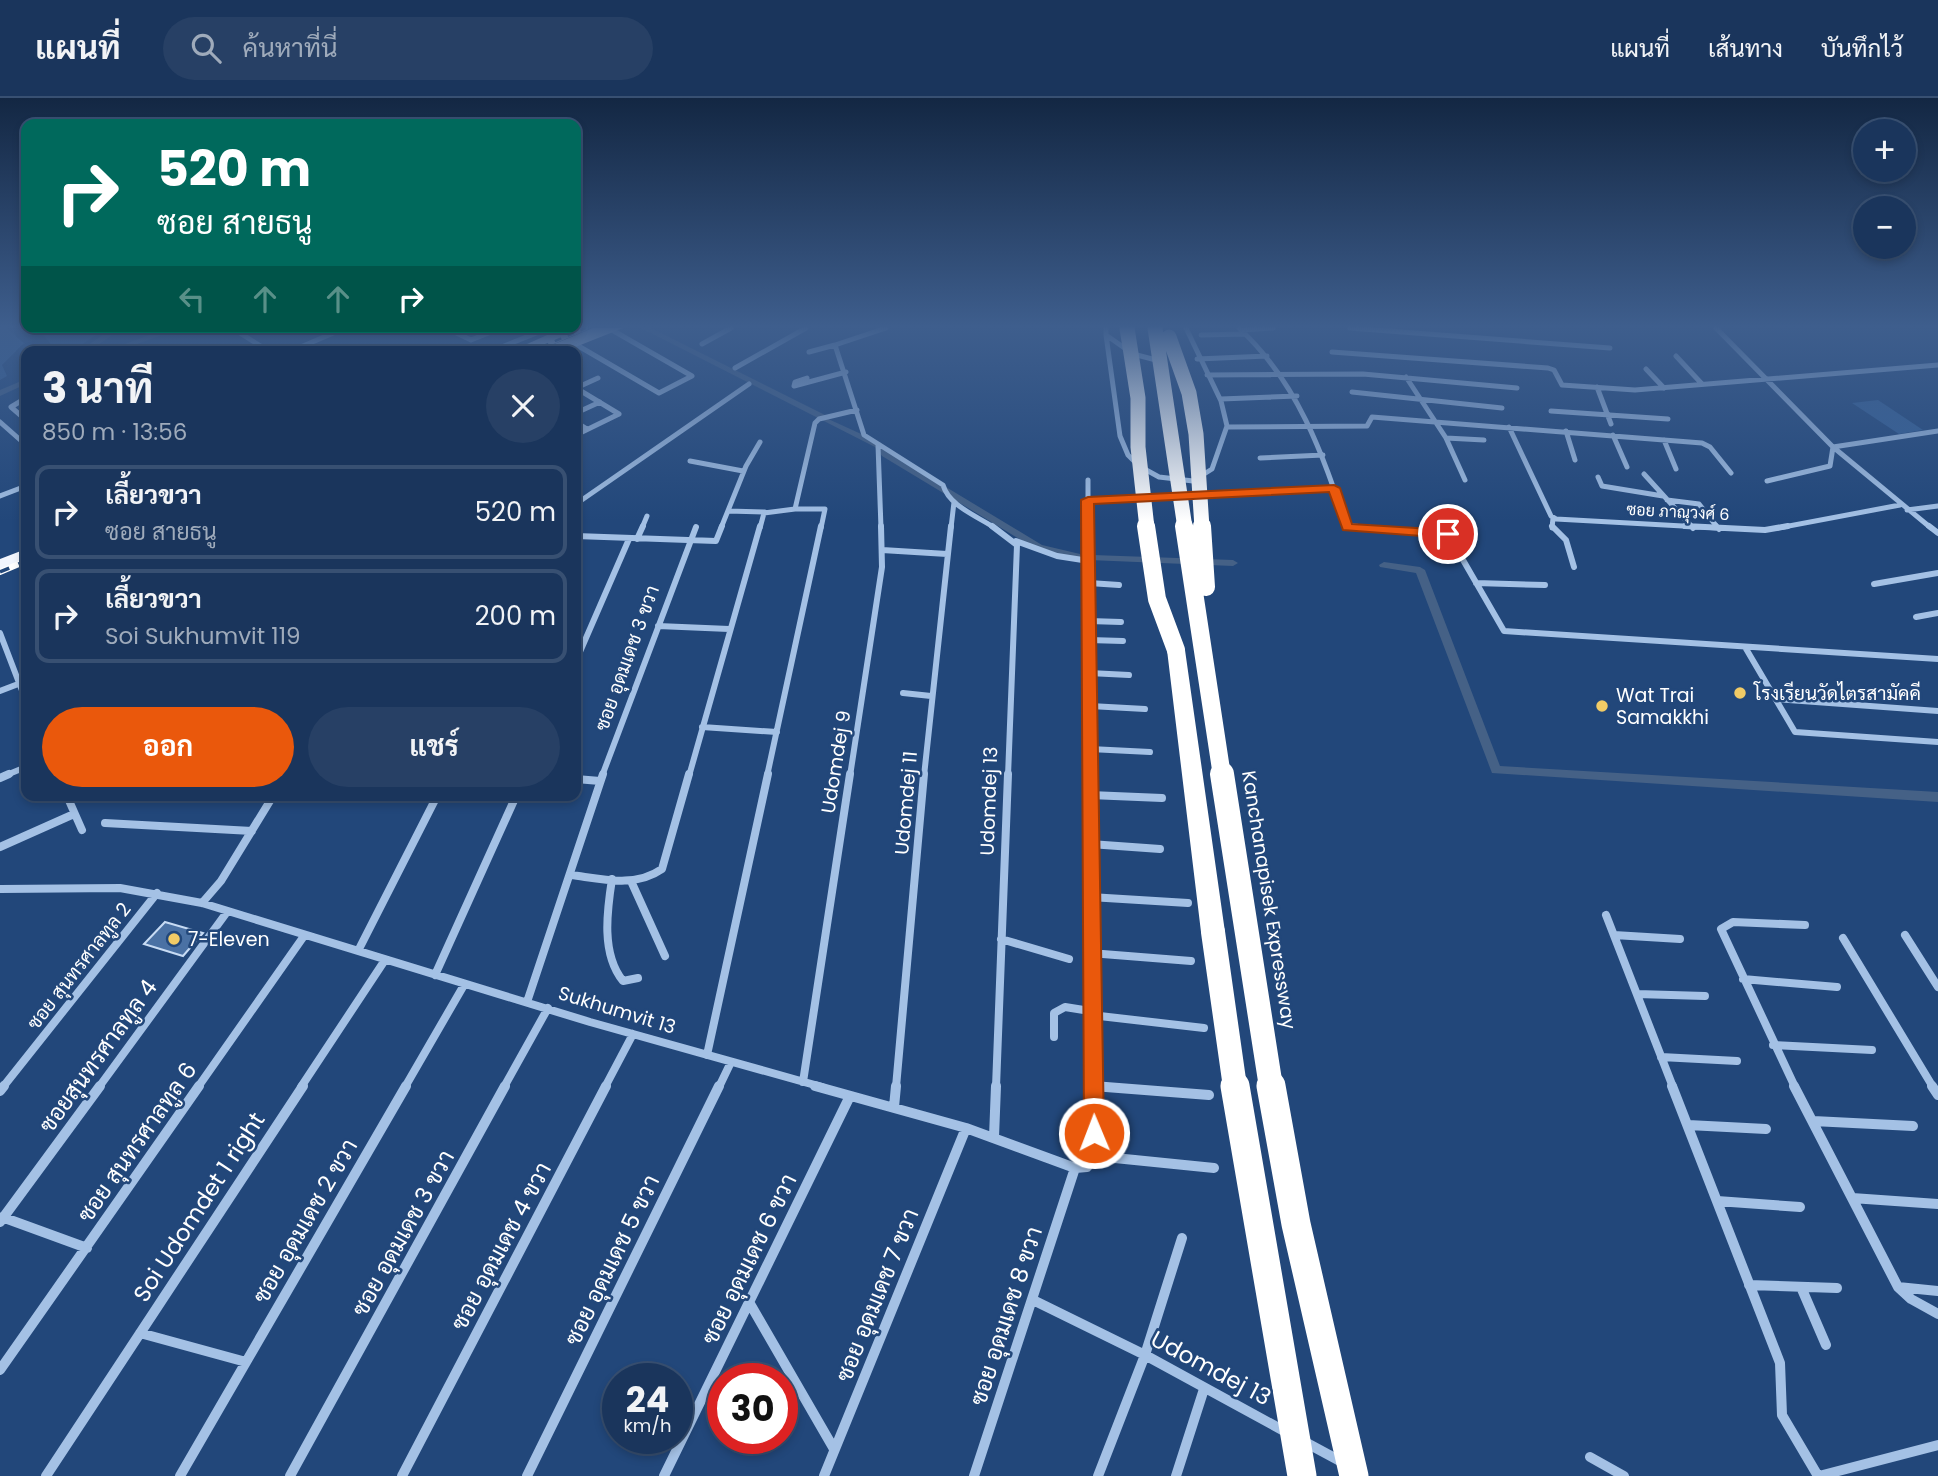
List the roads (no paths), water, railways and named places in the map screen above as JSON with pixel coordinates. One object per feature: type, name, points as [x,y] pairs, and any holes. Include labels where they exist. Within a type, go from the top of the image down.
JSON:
[{"type":"highway","points":[[1121,392],[1127,423],[1138,447]]},
{"type":"highway","points":[[1136,392],[1140,416],[1138,447],[1153,576],[1175,650]]},
{"type":"highway","points":[[1145,392],[1175,650],[1234,1094],[1270,1318],[1304,1476]]},
{"type":"highway","name":"Kanchanapisek Expressway","points":[[1165,392],[1252,979],[1296,1224],[1354,1476]]},
{"type":"highway","points":[[1189,393],[1196,434],[1197,477],[1206,565],[1205,650]]},
{"type":"highway","points":[[0,565],[21,556]]},
{"type":"highway","points":[[0,576],[21,568]]},
{"type":"street","points":[[581,432],[619,414],[583,392]]},
{"type":"street","points":[[581,501],[737,392]]},
{"type":"street","points":[[852,392],[864,435],[878,449],[944,487],[946,495],[954,502],[1016,541],[1057,556],[1089,561]]},
{"type":"street","points":[[1115,392],[1120,436],[1132,460],[1162,478],[1195,479],[1212,470],[1225,435],[1227,427],[1217,392]]},
{"type":"street","points":[[1295,392],[1323,455],[1347,528],[1448,534],[1504,631],[1938,659]]},
{"type":"street","points":[[1355,392],[1502,408]]},
{"type":"street","points":[[1414,392],[1446,438],[1465,480]]},
{"type":"street","points":[[1599,392],[1611,424]]},
{"type":"street","points":[[1779,392],[1833,447],[1900,505],[1938,533]]},
{"type":"street","points":[[1221,399],[1297,396]]},
{"type":"street","points":[[21,401],[11,407],[21,416]]},
{"type":"street","points":[[581,411],[600,402]]},
{"type":"street","points":[[794,509],[815,423],[824,417],[857,410]]},
{"type":"street","points":[[1551,411],[1668,419]]},
{"type":"street","points":[[1227,427],[1311,424],[1367,426],[1371,417],[1614,435],[1707,445],[1731,473]]},
{"type":"street","points":[[0,422],[21,441]]},
{"type":"street","points":[[581,425],[587,429]]},
{"type":"street","points":[[1509,427],[1553,518],[1552,528],[1566,540],[1574,568]]},
{"type":"street","points":[[1833,447],[1938,430]]},
{"type":"street","points":[[1566,431],[1575,460]]},
{"type":"street","points":[[1614,435],[1627,467]]},
{"type":"street","points":[[1446,438],[1484,440]]},
{"type":"street","points":[[1664,440],[1676,470]]},
{"type":"street","points":[[581,536],[716,541],[743,471],[760,442]]},
{"type":"street","points":[[1767,481],[1830,466],[1833,447]]},
{"type":"street","name":"Udomdej 9","points":[[803,1082],[882,566],[878,449]]},
{"type":"street","points":[[1260,458],[1323,455]]},
{"type":"street","points":[[690,461],[743,471]]},
{"type":"street","points":[[1644,474],[1693,528]]},
{"type":"street","points":[[1598,477],[1606,493]]},
{"type":"street","points":[[1075,1168],[1087,1167],[1095,1156],[1090,954],[1088,480]]},
{"type":"street","points":[[1602,486],[1699,504],[1719,529]]},
{"type":"street","points":[[0,496],[21,488]]},
{"type":"street","points":[[1088,500],[1334,488]]},
{"type":"street","name":"Udomdej 11","points":[[894,1107],[931,696],[954,502]]},
{"type":"street","name":"ซอย ภาณุวงศ์ 6","points":[[1553,518],[1765,530],[1900,505]]},
{"type":"street","points":[[1908,510],[1938,506]]},
{"type":"street","points":[[707,1055],[825,509],[794,509],[779,513],[728,511]]},
{"type":"street","points":[[571,875],[631,881],[648,879],[662,869],[729,629],[765,512]]},
{"type":"street","points":[[637,539],[647,516]]},
{"type":"street","name":"ซอย อุดมเดช 3 ขวา","points":[[527,1002],[600,781],[696,527]]},
{"type":"street","points":[[581,649],[629,539]]},
{"type":"street","name":"Udomdej 13","points":[[994,1137],[1016,541]]},
{"type":"street","points":[[882,550],[947,554]]},
{"type":"street","points":[[1874,584],[1938,573]]},
{"type":"street","points":[[1089,583],[1119,584]]},
{"type":"street","points":[[1476,583],[1545,585]]},
{"type":"street","points":[[1916,617],[1938,613]]},
{"type":"street","points":[[1089,621],[1121,622]]},
{"type":"street","points":[[658,626],[729,629]]},
{"type":"street","points":[[0,633],[21,680]]},
{"type":"street","points":[[1090,640],[1123,641]]},
{"type":"street","points":[[1745,646],[1795,732],[1938,742]]},
{"type":"street","points":[[1089,673],[1129,675]]},
{"type":"street","points":[[0,691],[21,682]]},
{"type":"street","points":[[903,693],[931,696]]},
{"type":"street","points":[[1776,699],[1938,711]]},
{"type":"street","points":[[1090,706],[1145,709]]},
{"type":"street","points":[[702,727],[777,732]]},
{"type":"street","points":[[1090,749],[1150,752]]},
{"type":"street","points":[[0,778],[21,769]]},
{"type":"street","points":[[581,779],[600,781]]},
{"type":"street","points":[[1090,795],[1162,798]]},
{"type":"street","points":[[68,801],[82,830]]},
{"type":"street","points":[[202,903],[221,881],[270,801]]},
{"type":"street","points":[[358,951],[435,801]]},
{"type":"street","points":[[435,975],[514,801]]},
{"type":"street","points":[[0,847],[74,814]]},
{"type":"street","points":[[105,823],[252,831]]},
{"type":"street","points":[[1090,844],[1160,849]]},
{"type":"street","points":[[612,879],[608,919],[616,975],[623,981],[638,978]]},
{"type":"street","points":[[631,881],[665,956]]},
{"type":"street","name":"Sukhumvit 13","points":[[0,889],[104,887],[157,893],[202,903],[464,985],[966,1128],[1075,1168]]},
{"type":"street","name":"ซอย สุนทรศาลทูล 2","points":[[0,1091],[157,893]]},
{"type":"street","points":[[1090,897],[1188,902]]},
{"type":"street","name":"ซอยสุนทรศาลทูล 4","points":[[1,1219],[227,912]]},
{"type":"street","points":[[1606,915],[1780,1363],[1782,1415],[1822,1476],[1937,1447]]},
{"type":"street","points":[[1805,925],[1733,922],[1721,929],[1773,1045],[1898,1287],[1911,1299],[1938,1314]]},
{"type":"street","points":[[1614,935],[1680,939]]},
{"type":"street","name":"ซอย สุนทรศาลทูล 6","points":[[0,1370],[304,936]]},
{"type":"street","points":[[1905,936],[1938,988]]},
{"type":"street","points":[[1843,938],[1938,1095]]},
{"type":"street","points":[[1002,939],[1069,959]]},
{"type":"street","points":[[1090,954],[1191,961]]},
{"type":"street","name":"Soi Udomdet 1 right","points":[[47,1476],[385,960]]},
{"type":"street","points":[[1743,979],[1837,987]]},
{"type":"street","name":"ซอย อุดมเดช 2 ขวา","points":[[180,1476],[464,985]]},
{"type":"street","points":[[1637,994],[1705,996]]},
{"type":"street","points":[[1054,1037],[1055,1013],[1065,1007],[1204,1028]]},
{"type":"street","name":"ซอย อุดมเดช 3 ขวา","points":[[290,1476],[548,1008]]},
{"type":"street","name":"ซอย อุดมเดช 4 ขวา","points":[[402,1476],[633,1034]]},
{"type":"street","points":[[1773,1045],[1872,1050]]},
{"type":"street","points":[[1661,1057],[1737,1061]]},
{"type":"street","name":"ซอย อุดมเดช 5 ขวา","points":[[527,1476],[731,1062]]},
{"type":"street","points":[[1093,1086],[1209,1095]]},
{"type":"street","name":"ซอย อุดมเดช 6 ขวา","points":[[664,1476],[850,1096]]},
{"type":"street","points":[[1813,1121],[1913,1126]]},
{"type":"street","points":[[1688,1125],[1766,1129]]},
{"type":"street","name":"ซอย อุดมเดช 7 ขวา","points":[[824,1476],[966,1128]]},
{"type":"street","points":[[1095,1156],[1214,1168]]},
{"type":"street","name":"ซอย อุดมเดช 8 ขวา","points":[[974,1476],[1075,1168]]},
{"type":"street","points":[[1852,1198],[1938,1203]]},
{"type":"street","points":[[1717,1201],[1800,1207]]},
{"type":"street","points":[[1,1219],[87,1248]]},
{"type":"street","points":[[1098,1476],[1146,1355],[1182,1238]]},
{"type":"street","points":[[1749,1284],[1837,1289]]},
{"type":"street","points":[[1801,1287],[1826,1345]]},
{"type":"street","points":[[1898,1287],[1938,1291]]},
{"type":"street","name":"Udomdej 13","points":[[1032,1300],[1146,1355],[1368,1476]]},
{"type":"street","points":[[749,1302],[834,1449]]},
{"type":"street","points":[[140,1333],[246,1362]]},
{"type":"street","points":[[1175,1476],[1204,1389]]},
{"type":"street","points":[[1304,1476],[1314,1447]]},
{"type":"street","points":[[1590,1457],[1623,1476]]},
{"type":"waterway","points":[[773,392],[822,417]]},
{"type":"waterway","points":[[827,420],[878,445],[885,454],[1039,547],[1076,556]]},
{"type":"waterway","points":[[1093,558],[1233,563]]},
{"type":"waterway","points":[[1384,565],[1420,570],[1496,770],[1938,797]]},
{"type":"railway","points":[[0,572],[21,563]]},
{"type":"place","name":"โรงเรียนวัดไตรสามัคคี","points":[[1740,693]]},
{"type":"place","name":"Wat Trai Samakkhi","points":[[1602,706]]},
{"type":"place","name":"7-Eleven","points":[[174,939]]}]
